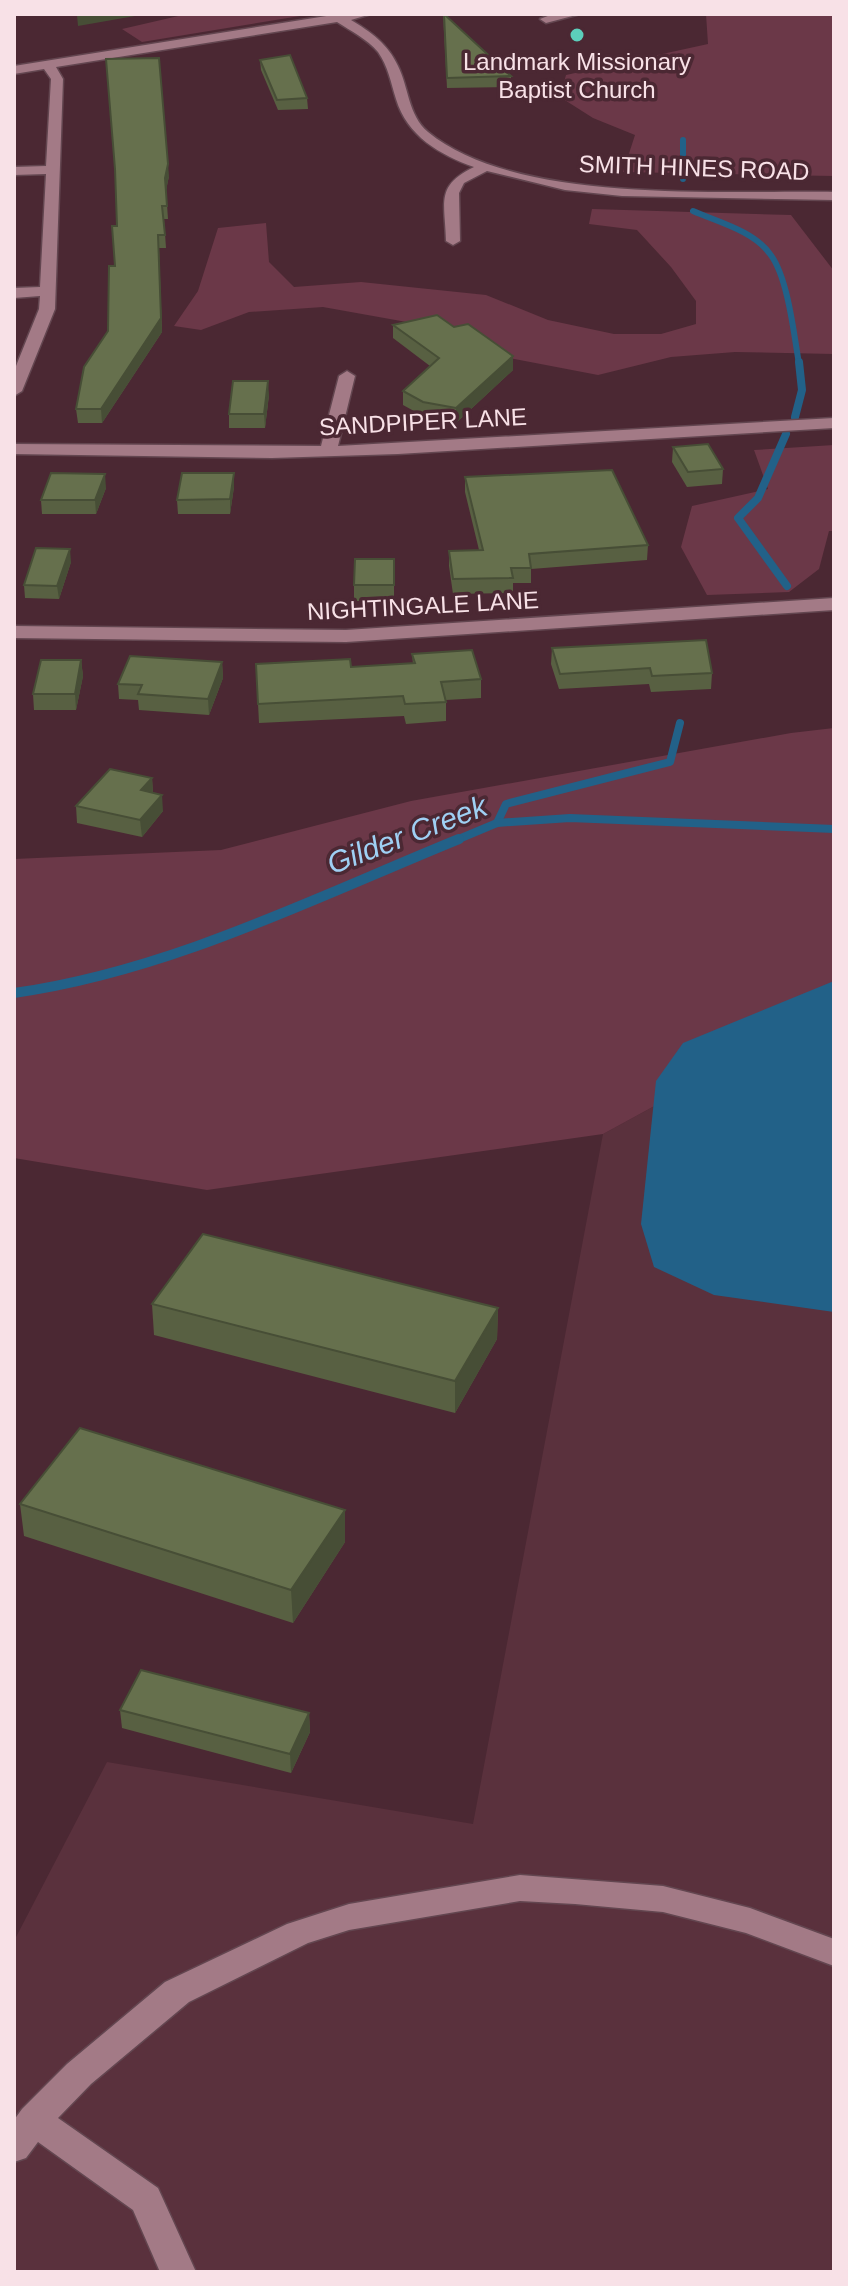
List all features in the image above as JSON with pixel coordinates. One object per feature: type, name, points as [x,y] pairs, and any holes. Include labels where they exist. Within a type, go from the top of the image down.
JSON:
[{"type":"street","points":[[14,70],[365,14]]},
{"type":"street","points":[[546,19],[574,14]]},
{"type":"street","name":"SMITH HINES ROAD","points":[[339,18],[370,38],[387,56],[408,118],[423,135],[462,157],[487,166],[530,178],[614,192],[834,196]]},
{"type":"street","points":[[14,391],[44,318],[49,291],[57,79],[48,65]]},
{"type":"street","points":[[453,241],[452,193],[458,180],[487,166]]},
{"type":"street","points":[[14,171],[52,170]]},
{"type":"street","points":[[14,293],[49,291]]},
{"type":"street","points":[[328,451],[347,376]]},
{"type":"street","name":"SANDPIPER LANE","points":[[14,449],[258,453],[328,451],[834,423]]},
{"type":"street","name":"NIGHTINGALE LANE","points":[[14,632],[346,636],[834,604]]},
{"type":"street","points":[[178,2272],[146,2199],[24,2134],[79,2074],[177,1992],[298,1933],[385,1908],[520,1888],[663,1899],[750,1921],[834,1953]]},
{"type":"shaded area","points":[[187,14],[312,14],[142,42],[122,29]]},
{"type":"shaded area","points":[[706,14],[834,14],[834,176],[623,172],[635,135],[593,118],[560,97],[566,75],[708,44]]},
{"type":"shaded area","points":[[592,209],[791,215],[834,271],[834,354],[735,352],[671,357],[598,375],[504,357],[479,335],[323,307],[249,312],[201,330],[174,326],[198,291],[218,228],[266,223],[269,262],[294,287],[361,282],[486,295],[548,320],[614,334],[661,334],[696,324],[696,301],[671,267],[637,230],[589,224]]},
{"type":"shaded area","points":[[834,445],[834,531],[829,531],[819,569],[789,592],[707,595],[681,547],[692,506],[768,489],[754,450]]},
{"type":"shaded area","points":[[834,728],[834,1008],[603,1134],[207,1190],[14,1158],[14,859],[221,850],[411,801]]},
{"type":"shaded area","points":[[834,1008],[834,2272],[14,2272],[14,1941],[107,1762],[473,1824],[603,1134]]},
{"type":"water","points":[[834,981],[834,1312],[714,1295],[654,1267],[641,1224],[656,1081],[683,1043]]},
{"type":"building","points":[[444,14],[511,76],[447,78]]},
{"type":"building","points":[[290,55],[307,98],[277,100],[260,60]]},
{"type":"building","points":[[159,58],[168,164],[165,178],[167,206],[162,206],[165,235],[158,235],[161,318],[101,409],[76,409],[84,367],[108,331],[109,266],[115,266],[112,226],[117,226],[115,169],[106,59]]},
{"type":"building","points":[[437,315],[454,327],[468,324],[513,356],[456,408],[423,402],[403,391],[439,358],[393,325]]},
{"type":"building","points":[[233,381],[268,381],[264,414],[229,414]]},
{"type":"building","points":[[708,444],[723,469],[688,472],[673,447]]},
{"type":"building","points":[[612,470],[648,545],[529,554],[531,568],[511,568],[513,578],[453,579],[449,551],[483,550],[465,477]]},
{"type":"building","points":[[51,473],[105,474],[95,500],[41,500]]},
{"type":"building","points":[[182,473],[234,473],[230,499],[177,500]]},
{"type":"building","points":[[36,548],[70,549],[57,586],[24,585]]},
{"type":"building","points":[[355,559],[394,559],[394,585],[354,585]]},
{"type":"building","points":[[706,640],[712,673],[652,676],[650,668],[560,674],[552,648]]},
{"type":"building","points":[[472,650],[481,679],[441,682],[446,702],[405,704],[403,696],[258,704],[256,664],[350,659],[351,667],[415,663],[412,654]]},
{"type":"building","points":[[130,656],[222,662],[208,699],[138,694],[142,685],[118,684]]},
{"type":"building","points":[[41,660],[81,660],[75,694],[33,694]]},
{"type":"building","points":[[110,769],[152,778],[141,790],[162,795],[140,820],[76,806]]},
{"type":"building","points":[[203,1234],[498,1308],[455,1381],[152,1304]]},
{"type":"building","points":[[80,1428],[345,1510],[291,1590],[20,1504]]},
{"type":"building","points":[[141,1670],[309,1713],[290,1754],[120,1710]]},
{"type":"waterway","points":[[683,140],[683,179]]},
{"type":"waterway","points":[[693,211],[745,233],[770,254],[786,291],[799,364]]},
{"type":"waterway","points":[[795,417],[802,390],[799,362]]},
{"type":"waterway","points":[[786,434],[758,498],[738,518],[787,586]]},
{"type":"waterway","points":[[497,823],[506,804],[670,762],[680,723]]},
{"type":"waterway","name":"Gilder Creek","points":[[497,823],[570,818],[834,829]]},
{"type":"waterway","name":"Gilder Creek","points":[[454,841],[497,823]]},
{"type":"waterway","name":"Gilder Creek","points":[[14,993],[129,968],[185,950],[296,908],[459,839]]},
{"type":"place","name":"Landmark Missionary Baptist Church","points":[[577,35]]}]
